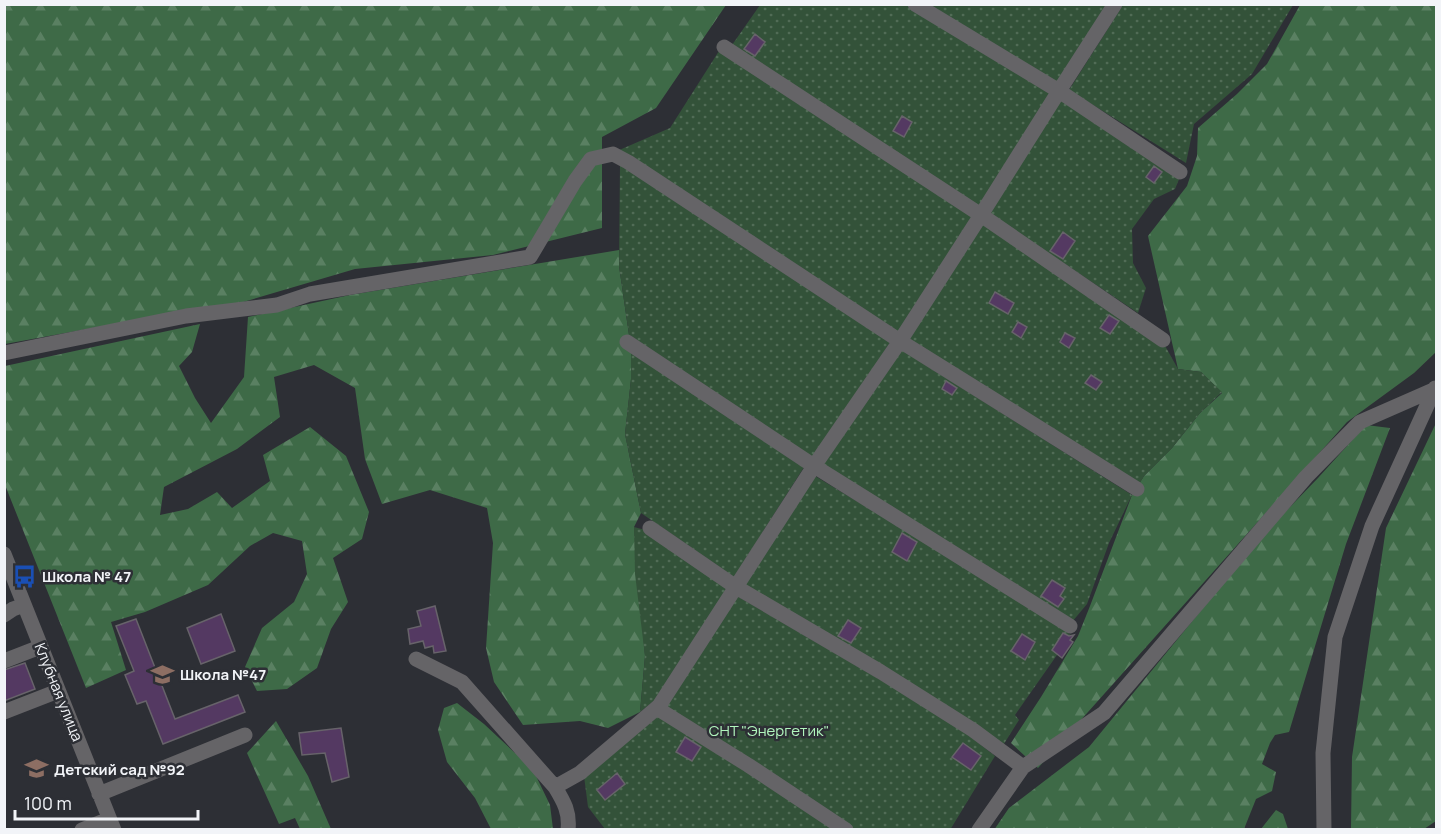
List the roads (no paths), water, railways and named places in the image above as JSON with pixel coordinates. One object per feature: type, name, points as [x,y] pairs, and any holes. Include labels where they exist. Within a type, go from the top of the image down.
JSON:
[{"type":"street","points":[[915,4],[1059,91],[1180,172]]},
{"type":"street","points":[[555,787],[579,772],[659,706],[814,466],[900,341],[1115,4]]},
{"type":"street","points":[[723,47],[981,215],[1164,340]]},
{"type":"street","points":[[4,353],[186,316],[277,305],[310,294],[530,257],[575,181],[591,159],[613,154],[900,341],[1137,489]]},
{"type":"street","points":[[627,342],[814,466],[1070,626]]},
{"type":"street","points":[[979,830],[1023,767],[1104,713],[1306,477],[1360,422],[1435,388]]},
{"type":"street","points":[[1324,830],[1323,753],[1335,637],[1372,526],[1435,388]]},
{"type":"street","points":[[650,528],[736,587],[881,672],[973,730],[1023,767]]},
{"type":"street","name":"Клубная улица","points":[[4,554],[112,824]]},
{"type":"street","points":[[4,615],[24,605]]},
{"type":"street","points":[[4,661],[40,647]]},
{"type":"street","points":[[416,659],[462,682],[555,787],[564,801],[569,817],[568,830]]},
{"type":"street","points":[[4,712],[58,692]]},
{"type":"street","points":[[659,706],[663,712],[846,830]]},
{"type":"street","points":[[99,794],[245,735]]},
{"type":"street","points":[[82,830],[112,824]]},
{"type":"place","name":"Школа № 47","points":[[24,576]]},
{"type":"place","name":"Школа №47","points":[[162,674]]},
{"type":"place","name":"Детский сад №92","points":[[36,769]]},
{"type":"park label","name":"СНТ \"Энергетик\"","points":[[769,730]]}]
